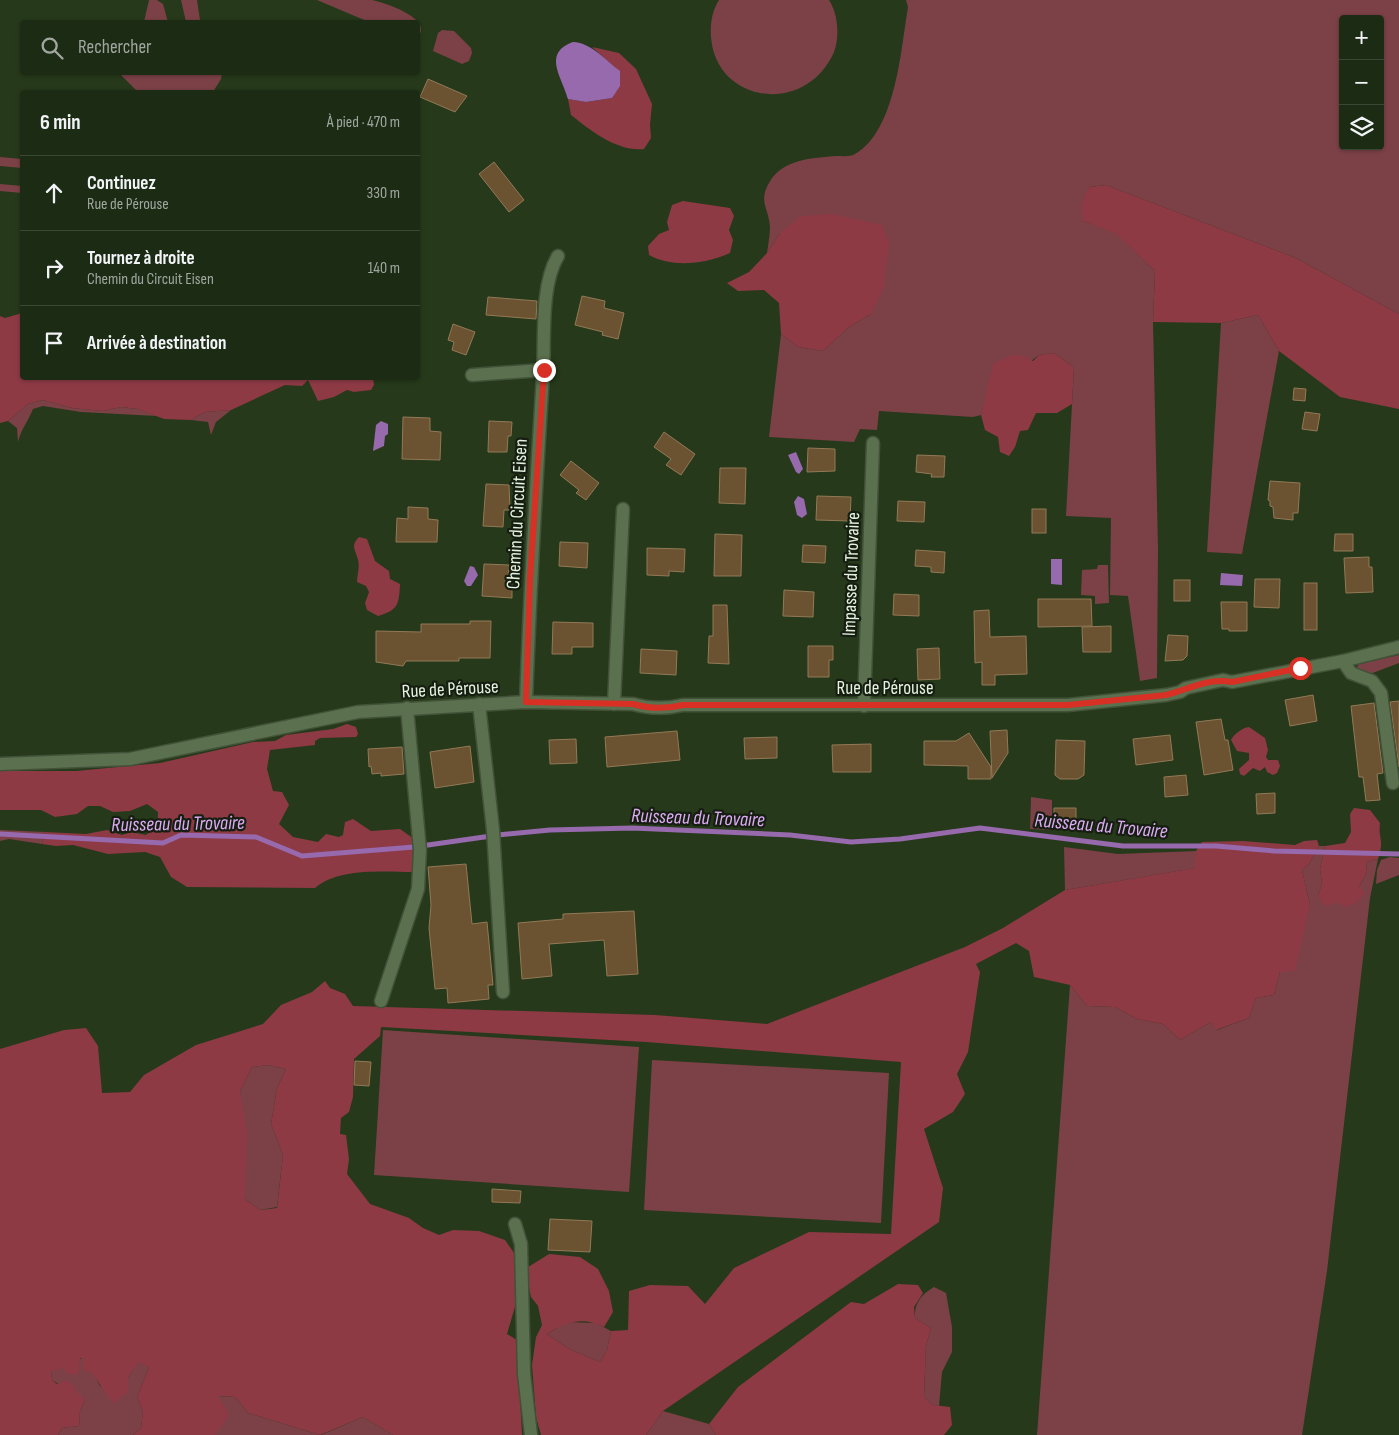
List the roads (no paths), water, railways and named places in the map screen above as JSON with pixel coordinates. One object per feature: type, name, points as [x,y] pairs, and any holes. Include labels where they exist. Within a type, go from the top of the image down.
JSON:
[{"type":"street","name":"Chemin du Circuit Eisen","points":[[526,702],[530,579],[544,370],[544,327],[549,277],[552,266],[558,256]]},
{"type":"street","points":[[472,375],[544,370]]},
{"type":"street","name":"Impasse du Trovaire","points":[[864,706],[872,443]]},
{"type":"street","points":[[614,704],[623,509]]},
{"type":"street","name":"Rue de Pérouse","points":[[0,764],[130,759],[295,724],[365,712],[478,704],[526,702],[614,704],[668,708],[683,705],[1096,704],[1166,695],[1180,692],[1186,688],[1224,680],[1232,682],[1343,661],[1399,647]]},
{"type":"street","points":[[1343,661],[1351,673],[1372,681],[1381,693],[1393,783]]},
{"type":"street","points":[[478,704],[493,835],[502,992]]},
{"type":"street","points":[[381,1001],[418,889],[420,846],[407,708]]},
{"type":"street","points":[[515,1224],[521,1244],[524,1374],[531,1435]]},
{"type":"waterway","name":"Ruisseau du Trovaire","points":[[0,834],[163,843],[181,835],[256,837],[302,856],[414,847],[550,830],[632,828],[790,835],[851,842],[900,839],[980,828],[1123,846],[1216,846],[1274,851],[1399,854]]}]
